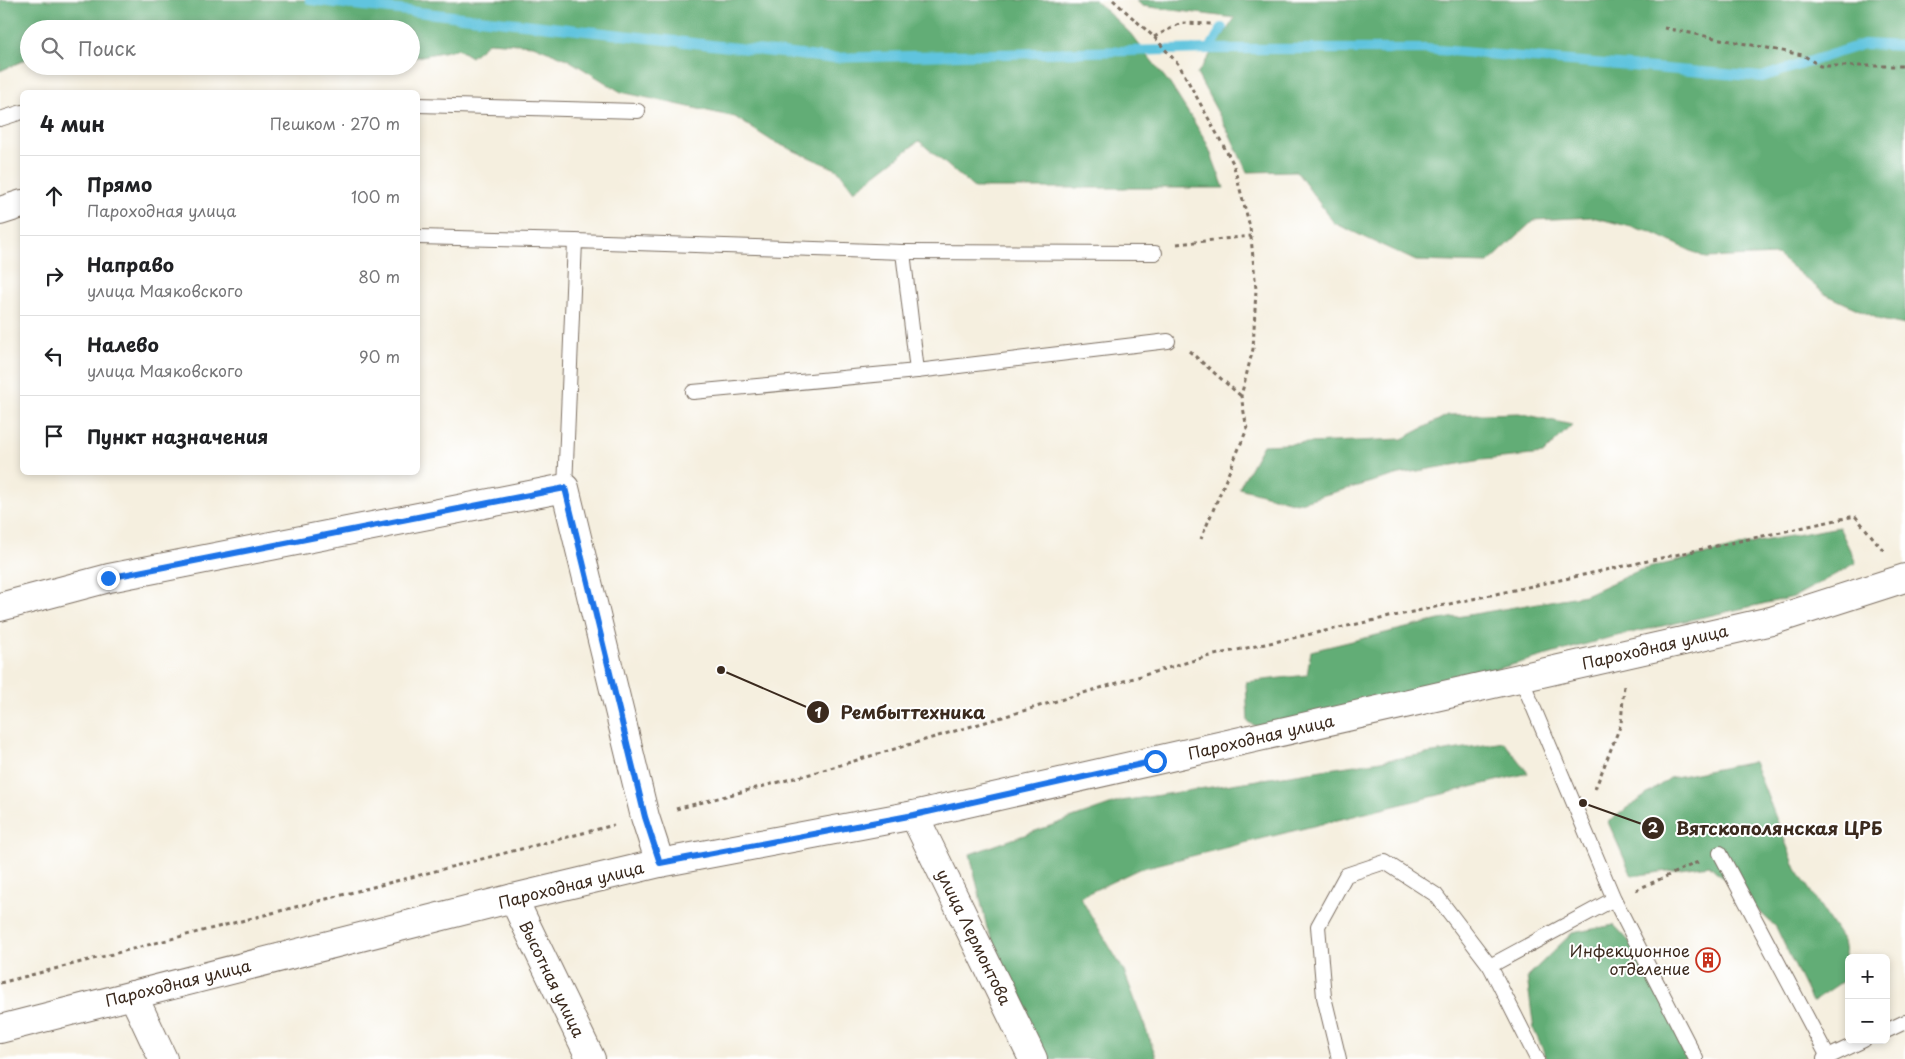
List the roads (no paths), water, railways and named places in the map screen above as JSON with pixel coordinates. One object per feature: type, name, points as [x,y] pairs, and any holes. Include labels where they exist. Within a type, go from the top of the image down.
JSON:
[{"type":"street","points":[[0,211],[20,205]]},
{"type":"street","points":[[0,606],[108,578],[565,488],[645,817],[660,863]]},
{"type":"street","name":"Пароходная улица","points":[[0,1029],[513,898],[660,863],[914,815],[1771,621],[1905,578]]},
{"type":"street","name":"улица Лермонтова","points":[[914,815],[1033,1059]]},
{"type":"street","name":"Высотная улица","points":[[513,898],[591,1059]]},
{"type":"street","points":[[133,995],[164,1059]]},
{"type":"lane","points":[[420,105],[638,111]]},
{"type":"lane","points":[[0,119],[20,113]]},
{"type":"lane","points":[[420,237],[903,252],[1155,254]]},
{"type":"lane","points":[[565,488],[575,242]]},
{"type":"lane","points":[[903,252],[917,371]]},
{"type":"lane","points":[[693,392],[917,371],[1168,341]]},
{"type":"lane","points":[[1521,678],[1614,900],[1696,1059]]},
{"type":"lane","points":[[1720,852],[1826,1058],[1856,1044]]},
{"type":"lane","points":[[1339,1059],[1324,997],[1318,926],[1346,875],[1385,862],[1436,895],[1490,966],[1537,1059]]},
{"type":"lane","points":[[1490,966],[1614,900]]},
{"type":"lane","points":[[1890,1029],[1905,1022]]},
{"type":"waterway","points":[[310,0],[827,58],[1210,49],[1426,49],[1762,77],[1864,44],[1905,46]]},
{"type":"waterway","points":[[1210,49],[1222,28]]},
{"type":"place","name":"Рембыттехника","points":[[721,670]]},
{"type":"place","name":"Вятскополянская ЦРБ","points":[[1583,803]]},
{"type":"place","name":"Инфекционное отделение","points":[[1708,960]]}]
